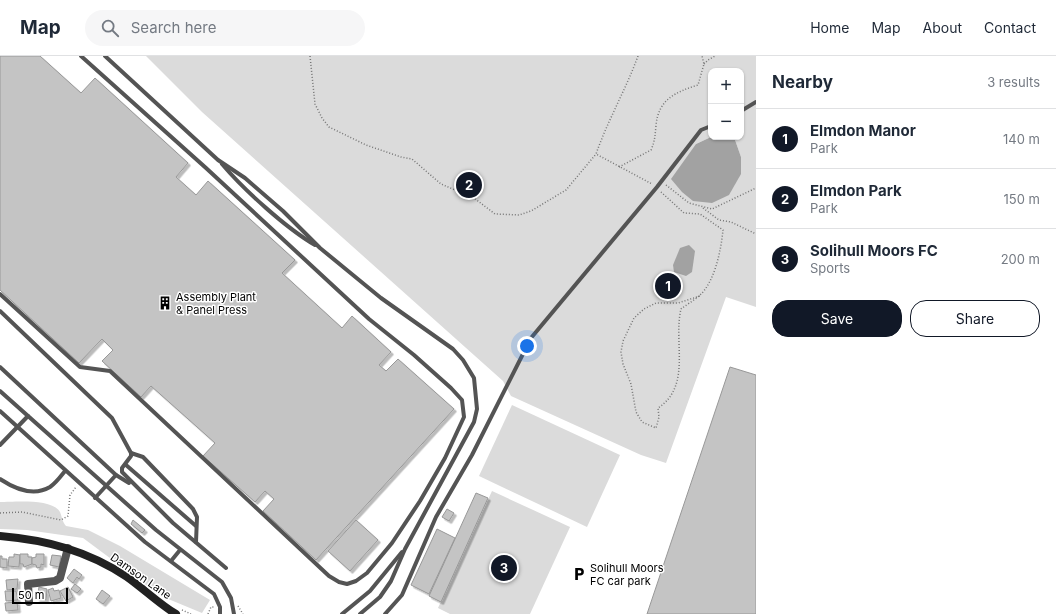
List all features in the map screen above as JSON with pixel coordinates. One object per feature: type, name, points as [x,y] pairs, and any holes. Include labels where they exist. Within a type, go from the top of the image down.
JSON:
[{"type":"street","name":"Damson Lane","points":[[0,536],[35,540],[68,548],[93,558],[112,568],[176,614]]},
{"type":"street","points":[[29,602],[28,584],[55,581],[60,578],[68,548]]},
{"type":"lane","points":[[0,294],[80,367],[110,371],[329,576],[343,583],[347,584],[356,581],[367,573],[392,543],[420,502],[445,458],[464,418],[462,400],[451,388],[414,355],[369,320],[206,168],[81,56]]},
{"type":"lane","points":[[105,56],[218,160],[229,173],[260,201],[303,238],[320,248]]},
{"type":"lane","points":[[744,109],[756,102]]},
{"type":"lane","points":[[385,614],[402,595],[436,517],[472,455],[531,338],[662,181],[701,130],[708,127]]},
{"type":"lane","points":[[218,160],[245,178],[283,211],[320,248],[382,298],[453,349],[463,360],[474,378],[477,409],[474,422],[405,549],[386,589],[380,597],[360,614]]},
{"type":"lane","points":[[0,311],[112,418],[131,452],[143,457],[193,509],[197,517],[196,542]]},
{"type":"lane","points":[[0,367],[116,475],[135,486]]},
{"type":"lane","points":[[0,391],[180,550],[222,582],[228,591],[234,614]]},
{"type":"lane","points":[[0,411],[79,484],[145,542],[214,594],[220,607],[220,614]]},
{"type":"lane","points":[[0,446],[28,416]]},
{"type":"lane","points":[[131,452],[131,456],[126,465],[122,468],[122,472],[135,486],[226,568]]},
{"type":"lane","points":[[126,465],[196,526]]},
{"type":"lane","points":[[0,479],[19,490],[40,491],[51,486],[65,471]]},
{"type":"lane","points":[[95,498],[116,475]]},
{"type":"lane","points":[[342,614],[370,591],[405,549]]},
{"type":"lane","points":[[171,561],[180,550]]},
{"type":"path","points":[[310,56],[316,104],[322,118],[330,127],[366,145],[401,157],[412,159],[441,184],[474,198],[495,214],[519,215],[537,208],[566,190],[596,154],[604,130],[625,89],[638,56]]},
{"type":"path","points":[[702,56],[704,64]]},
{"type":"path","points":[[619,167],[651,150],[656,139],[658,112],[666,100],[685,89],[698,85],[704,64],[715,56]]},
{"type":"path","points":[[596,154],[657,187],[684,213],[700,214],[723,230],[720,252],[712,276],[700,296],[681,309],[677,323],[679,374],[676,385],[665,403],[658,408],[656,428],[642,422],[636,412],[631,384],[623,364],[621,352],[623,341],[634,318],[644,309],[656,303],[678,303],[700,296]]},
{"type":"path","points":[[662,181],[689,203],[712,209],[756,188]]},
{"type":"path","points":[[702,206],[719,220],[731,222],[756,234]]},
{"type":"path","points":[[0,512],[22,512],[61,520],[68,516],[70,495],[79,484]]},
{"type":"shaded area","points":[[146,56],[756,56],[756,307],[726,297],[666,463],[641,455],[511,396],[503,381],[202,112]]},
{"type":"shaded area","points":[[708,138],[708,140],[735,140],[741,157],[741,174],[729,195],[712,203],[693,201],[682,192],[671,179],[696,144]]},
{"type":"shaded area","points":[[689,245],[695,251],[692,272],[686,276],[674,272],[673,265],[680,248]]},
{"type":"shaded area","points":[[512,405],[620,455],[587,527],[479,476]]},
{"type":"shaded area","points":[[492,491],[570,527],[530,614],[450,614],[438,608]]},
{"type":"shaded area","points":[[23,501],[41,503],[56,508],[60,512],[66,526],[88,530],[120,546],[210,600],[202,613],[161,596],[83,538],[27,530],[0,529],[0,502]]},
{"type":"building","name":"Assembly Plant & Panel Press","points":[[0,56],[40,56],[81,93],[95,78],[188,163],[176,177],[196,195],[208,181],[295,260],[282,273],[342,328],[352,316],[391,352],[379,365],[386,371],[398,359],[454,409],[316,560],[263,511],[274,499],[265,491],[255,502],[203,456],[215,443],[151,386],[141,397],[102,361],[113,350],[102,339],[79,363],[0,290]]},
{"type":"building","points":[[730,367],[756,375],[756,614],[647,614]]},
{"type":"building","points":[[476,493],[488,498],[441,602],[429,596]]},
{"type":"building","points":[[447,509],[454,513],[449,521],[442,517]]},
{"type":"building","points":[[133,520],[145,530],[142,533],[131,524]]},
{"type":"building","points":[[356,520],[378,540],[350,571],[328,551]]},
{"type":"building","points":[[437,529],[455,538],[429,594],[411,585]]},
{"type":"building","points":[[14,554],[20,555],[19,567],[8,566],[9,557],[14,557]]},
{"type":"building","points":[[20,554],[28,554],[28,557],[32,557],[32,564],[24,567],[23,564],[20,564]]},
{"type":"building","points":[[36,554],[44,554],[44,565],[41,564],[41,567],[37,568],[36,565],[32,564],[32,558],[36,557]]},
{"type":"building","points":[[52,555],[61,556],[59,567],[50,565]]},
{"type":"building","points":[[0,556],[2,556],[2,559],[7,559],[7,568],[0,567]]},
{"type":"building","points":[[74,569],[82,575],[79,579],[77,577],[73,583],[67,578]]},
{"type":"building","points":[[18,579],[17,589],[7,590],[6,580]]},
{"type":"building","points":[[75,584],[81,589],[77,593],[71,589]]},
{"type":"building","points":[[39,587],[47,589],[46,600],[37,599]]},
{"type":"building","points":[[68,587],[73,597],[66,601],[60,591]]},
{"type":"building","points":[[53,588],[54,591],[59,590],[61,598],[51,601],[48,590]]},
{"type":"building","points":[[102,590],[110,596],[103,604],[96,599]]},
{"type":"building","points":[[5,591],[16,591],[18,600],[6,601]]},
{"type":"building","points":[[17,602],[18,610],[6,611],[5,603]]},
{"type":"place","name":"Elmdon Park","points":[[469,185]]},
{"type":"place","name":"Elmdon Manor","points":[[668,286]]},
{"type":"place","name":"Assembly Plant & Panel Press","points":[[165,303]]},
{"type":"place","name":"Solihull Moors FC","points":[[504,568]]},
{"type":"place","name":"Solihull Moors FC car park","points":[[579,574]]}]
